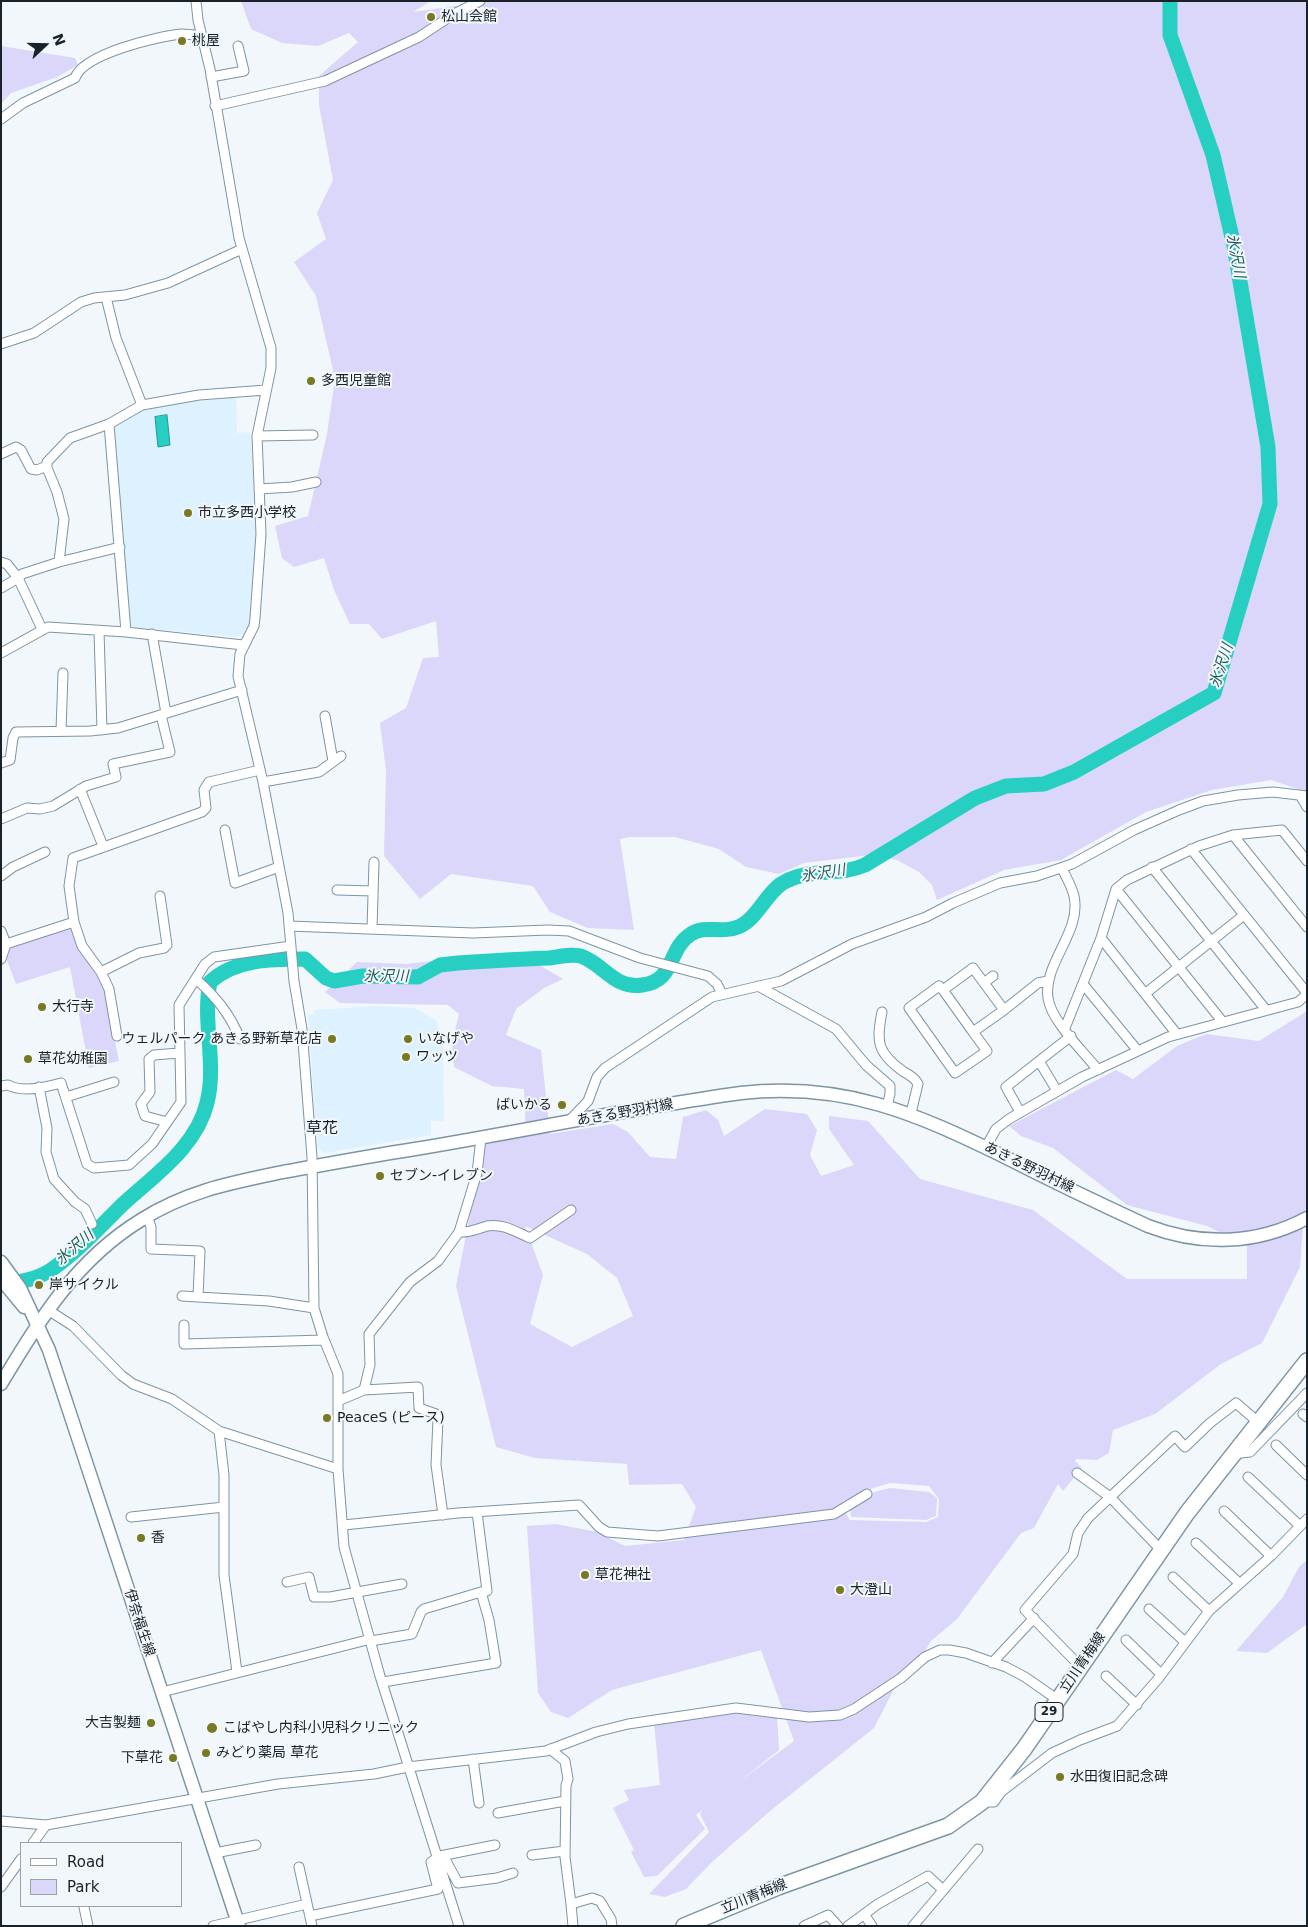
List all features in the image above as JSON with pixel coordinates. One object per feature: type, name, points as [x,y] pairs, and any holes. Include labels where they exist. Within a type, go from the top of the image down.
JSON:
[{"type":"main road","name":"あきる野羽村線","points":[[1,1384],[38,1322],[69,1281],[91,1258],[116,1237],[147,1216],[171,1203],[219,1185],[312,1166],[760,1091],[822,1093],[887,1106],[911,1113],[986,1147],[1148,1226],[1184,1237],[1214,1240],[1245,1238],[1279,1230],[1307,1218]]},
{"type":"main road","name":"伊奈福生線","points":[[1,1262],[9,1282],[38,1322],[69,1410],[238,1923]]},
{"type":"main road","name":"立川青梅線","points":[[684,1926],[778,1887],[948,1826],[982,1802],[1024,1749],[1161,1550],[1232,1454],[1307,1361]]},
{"type":"street","points":[[196,1],[242,249],[272,348],[271,368],[257,436],[261,534],[255,618],[250,636],[243,645],[238,664],[280,868],[302,1028],[312,1166],[314,1308],[324,1340],[338,1374],[338,1469],[344,1525],[344,1547],[382,1682],[459,1925]]},
{"type":"street","points":[[215,106],[325,81],[419,37],[454,14],[480,1]]},
{"type":"street","points":[[1,119],[23,103],[75,78],[77,71],[89,63],[119,49],[155,38],[184,34],[202,36]]},
{"type":"street","points":[[211,77],[244,70],[238,46]]},
{"type":"street","points":[[1,344],[34,333],[81,302],[124,296],[168,283],[242,249]]},
{"type":"street","points":[[106,297],[116,338],[142,405]]},
{"type":"street","points":[[59,562],[64,519],[58,492],[47,462],[70,438],[109,424],[142,405],[199,395],[266,390]]},
{"type":"street","points":[[109,424],[126,632]]},
{"type":"street","points":[[257,436],[313,435]]},
{"type":"street","points":[[1,454],[16,447],[21,450],[32,469],[37,470],[47,466]]},
{"type":"street","points":[[259,489],[292,487],[316,482]]},
{"type":"street","points":[[1,588],[22,574],[59,562],[120,547]]},
{"type":"street","points":[[1,562],[7,564],[18,578],[42,629]]},
{"type":"street","points":[[1,653],[48,627],[152,634],[243,645]]},
{"type":"street","points":[[99,631],[102,730]]},
{"type":"street","points":[[1,818],[27,808],[40,809],[53,806],[80,789],[116,777],[113,764],[170,752],[152,634]]},
{"type":"street","points":[[61,731],[62,674]]},
{"type":"street","points":[[1,763],[10,760],[13,738],[16,732],[102,730],[131,725],[242,690]]},
{"type":"street","points":[[263,782],[319,772],[337,759],[325,716]]},
{"type":"street","points":[[117,1036],[109,989],[101,972],[82,946],[74,922],[69,886],[73,858],[202,812],[206,808],[204,790],[209,782],[260,770]]},
{"type":"street","points":[[80,789],[104,846]]},
{"type":"street","points":[[568,1122],[588,1101],[597,1077],[604,1068],[712,997],[786,978],[860,940],[926,917],[953,903],[1005,881],[1036,876],[1062,868],[1134,830],[1203,802],[1265,792],[1303,796],[1307,807]]},
{"type":"street","points":[[225,830],[234,883],[280,868]]},
{"type":"street","points":[[1020,1112],[1006,1087],[1039,1061],[1068,1032],[1116,889],[1127,880],[1152,867],[1191,849],[1232,835],[1282,830],[1307,861]]},
{"type":"street","points":[[1232,835],[1307,927]]},
{"type":"street","points":[[986,1147],[1000,1125],[1057,1091],[1098,1070],[1176,1033],[1298,1002],[1307,993],[1191,849]]},
{"type":"street","points":[[1,876],[13,867],[45,852]]},
{"type":"street","points":[[372,929],[374,862]]},
{"type":"street","points":[[1152,867],[1266,1010]]},
{"type":"street","points":[[1062,868],[1074,897],[1074,909],[1048,981],[1048,999],[1053,1012],[1098,1070]]},
{"type":"street","points":[[1116,889],[1222,1021]]},
{"type":"street","points":[[337,890],[373,891]]},
{"type":"street","points":[[101,972],[139,953],[164,948],[167,945],[160,896]]},
{"type":"street","points":[[1146,993],[1244,915]]},
{"type":"street","points":[[6,944],[74,922]]},
{"type":"street","points":[[289,926],[473,933],[569,931],[670,966],[708,976],[717,984],[722,994]]},
{"type":"street","points":[[1,931],[6,944],[1,959]]},
{"type":"street","points":[[1101,938],[1176,1033]]},
{"type":"street","points":[[1,1086],[8,1085],[16,1089],[61,1083],[87,1164],[94,1168],[129,1165],[152,1144],[181,1102],[179,1005],[199,982],[205,964],[214,957],[291,949]]},
{"type":"street","points":[[943,990],[973,968],[1004,1010]]},
{"type":"street","points":[[984,982],[993,976]]},
{"type":"street","points":[[973,1032],[1038,983],[1048,981]]},
{"type":"street","points":[[199,982],[218,998],[233,1022],[240,1039]]},
{"type":"street","points":[[1083,984],[1138,1051]]},
{"type":"street","points":[[758,986],[836,1029],[866,1065],[890,1086],[887,1106]]},
{"type":"street","points":[[939,986],[943,990],[987,1051],[955,1073],[909,1008],[939,986]]},
{"type":"street","points":[[882,1012],[877,1037],[882,1053],[897,1067],[916,1080],[918,1084],[911,1113]]},
{"type":"street","points":[[167,1122],[145,1116],[140,1104],[150,1092],[149,1060],[154,1055],[179,1053]]},
{"type":"street","points":[[1039,1061],[1057,1091]]},
{"type":"street","points":[[66,1097],[114,1082]]},
{"type":"street","points":[[39,1087],[47,1128],[46,1152],[54,1179],[75,1202],[85,1208],[92,1224]]},
{"type":"street","points":[[364,1390],[370,1365],[369,1334],[410,1282],[438,1261],[459,1232],[478,1173],[480,1138]]},
{"type":"street","points":[[459,1232],[473,1231],[488,1226],[504,1226],[530,1238],[571,1210]]},
{"type":"street","points":[[147,1216],[151,1227],[151,1249],[200,1251],[198,1297]]},
{"type":"street","points":[[182,1296],[269,1301],[314,1308]]},
{"type":"street","points":[[48,1310],[73,1326],[121,1375],[134,1384],[172,1399],[219,1431],[338,1469]]},
{"type":"street","points":[[184,1325],[184,1344],[324,1340]]},
{"type":"street","points":[[338,1401],[364,1390],[418,1387],[419,1408],[436,1414],[438,1419],[436,1465],[443,1515]]},
{"type":"street","points":[[1232,1454],[1250,1452],[1307,1393]]},
{"type":"street","points":[[1080,1666],[1025,1610],[1073,1554],[1078,1533],[1088,1518],[1175,1436],[1185,1447],[1210,1423],[1236,1403],[1258,1422]]},
{"type":"street","points":[[219,1431],[224,1474],[224,1576],[237,1672]]},
{"type":"street","points":[[1276,1445],[1307,1475]]},
{"type":"street","points":[[1077,1473],[1110,1497],[1161,1550]]},
{"type":"street","points":[[982,1802],[994,1802],[1001,1792],[1052,1753],[1117,1726],[1162,1674],[1184,1642],[1209,1611],[1271,1556],[1303,1522],[1248,1477]]},
{"type":"street","points":[[344,1525],[477,1512],[579,1505],[607,1532],[658,1536],[834,1514],[867,1494]]},
{"type":"street","points":[[131,1517],[224,1507]]},
{"type":"street","points":[[1224,1511],[1271,1556]]},
{"type":"street","points":[[162,1692],[371,1640],[412,1634],[424,1609],[487,1591],[477,1512]]},
{"type":"street","points":[[1196,1543],[1239,1583]]},
{"type":"street","points":[[286,1582],[309,1577],[314,1597],[330,1597],[402,1584]]},
{"type":"street","points":[[1173,1577],[1209,1611]]},
{"type":"street","points":[[382,1682],[496,1663],[489,1620],[481,1592]]},
{"type":"street","points":[[1149,1609],[1184,1642]]},
{"type":"street","points":[[992,1663],[1034,1618]]},
{"type":"street","points":[[1126,1640],[1162,1674]]},
{"type":"street","points":[[1,1821],[46,1825],[278,1784],[374,1774],[408,1767],[550,1749],[596,1732],[628,1724],[736,1708],[809,1717],[840,1715],[854,1709],[893,1684],[930,1654],[949,1650],[992,1663],[1025,1677],[1058,1700]]},
{"type":"street","points":[[1106,1676],[1137,1705]]},
{"type":"street","points":[[550,1749],[565,1761],[568,1779],[565,1801],[565,1851],[573,1926]]},
{"type":"street","points":[[473,1759],[479,1803]]},
{"type":"street","points":[[498,1813],[565,1801]]},
{"type":"street","points":[[34,1842],[46,1825]]},
{"type":"street","points":[[214,1853],[256,1845]]},
{"type":"street","points":[[310,1916],[438,1889],[431,1862],[437,1858],[495,1846]]},
{"type":"street","points":[[913,1926],[942,1889],[978,1849]]},
{"type":"street","points":[[532,1855],[565,1851]]},
{"type":"street","points":[[437,1858],[445,1859],[458,1883],[497,1878],[514,1873]]},
{"type":"street","points":[[1,1887],[20,1860]]},
{"type":"street","points":[[298,1868],[312,1926]]},
{"type":"street","points":[[848,1926],[864,1914],[928,1876],[942,1889]]},
{"type":"street","points":[[571,1904],[592,1898],[600,1901],[611,1919],[612,1926]]},
{"type":"street","points":[[213,1926],[238,1923],[307,1904]]},
{"type":"street","points":[[84,1907],[88,1926]]},
{"type":"street","points":[[864,1914],[872,1926]]},
{"type":"street","points":[[804,1926],[828,1915],[838,1926]]},
{"type":"shaded area","name":"市立多西小学校","points":[[236,395],[237,433],[249,432],[251,436],[257,539],[250,627],[245,633],[237,637],[132,627],[129,624],[114,426],[118,421],[140,408],[175,401]]},
{"type":"shaded area","points":[[167,415],[170,445],[158,447],[155,417]]},
{"type":"shaded area","points":[[375,1006],[415,1008],[436,1020],[443,1044],[444,1121],[431,1121],[431,1135],[325,1153],[317,1147],[308,1014],[314,1015],[315,1010]]},
{"type":"green space","points":[[241,1],[431,1],[413,12],[455,6],[486,11],[480,1],[1307,1],[1307,792],[1271,780],[1212,790],[1146,812],[1061,860],[1004,870],[937,900],[932,885],[919,872],[897,860],[871,855],[804,863],[779,874],[746,867],[719,849],[675,837],[630,837],[620,839],[634,930],[588,928],[550,912],[533,886],[451,874],[420,899],[384,856],[386,771],[380,723],[406,708],[423,658],[439,657],[436,621],[382,639],[369,624],[350,624],[334,590],[324,558],[294,567],[282,558],[275,526],[308,516],[327,434],[335,379],[316,296],[294,262],[326,239],[317,213],[333,180],[319,105],[319,76],[358,42],[349,33],[318,46],[282,43],[251,29]]},
{"type":"green space","points":[[1,46],[75,58],[78,65],[57,77],[11,93],[1,104]]},
{"type":"green space","points":[[69,924],[105,991],[119,1061],[89,1068],[70,967],[16,984],[6,958],[10,944]]},
{"type":"green space","points":[[450,959],[534,962],[563,979],[544,988],[516,1009],[506,1035],[541,1050],[550,1134],[613,1124],[628,1132],[650,1157],[676,1159],[683,1117],[706,1110],[718,1120],[724,1136],[765,1109],[807,1114],[817,1130],[810,1155],[821,1176],[854,1165],[829,1129],[829,1116],[868,1121],[920,1179],[1033,1210],[1127,1279],[1247,1279],[1247,1246],[1207,1226],[1127,1205],[1053,1148],[1021,1136],[1009,1126],[1116,1070],[1133,1079],[1177,1046],[1206,1034],[1259,1041],[1307,1011],[1307,1209],[1304,1212],[1300,1267],[1262,1343],[1221,1364],[1155,1414],[1113,1430],[1109,1453],[1097,1460],[1076,1459],[1075,1461],[1082,1468],[1063,1491],[1058,1484],[1034,1528],[1021,1533],[957,1619],[931,1641],[910,1676],[894,1689],[874,1728],[770,1811],[712,1862],[686,1889],[665,1897],[649,1894],[709,1832],[700,1814],[702,1810],[696,1815],[705,1829],[657,1876],[644,1877],[631,1852],[634,1850],[613,1808],[629,1800],[624,1790],[660,1785],[654,1722],[736,1711],[777,1715],[779,1750],[736,1784],[794,1741],[761,1650],[612,1690],[568,1718],[551,1712],[538,1693],[527,1526],[556,1524],[597,1532],[625,1546],[684,1540],[696,1507],[682,1484],[629,1485],[627,1464],[535,1458],[496,1447],[456,1286],[484,1145],[526,1135],[524,1089],[492,1086],[454,1067],[452,1043],[459,1014],[448,1005],[340,1003],[325,992],[357,962],[406,964]],"holes":[[[525,1226],[587,1254],[617,1278],[633,1316],[572,1347],[530,1324],[543,1275]],[[890,1483],[929,1486],[939,1499],[938,1517],[926,1522],[850,1520],[841,1506],[867,1490]]]},
{"type":"green space","points":[[890,1488],[929,1492],[937,1498],[936,1516],[926,1520],[851,1517],[850,1509],[874,1492]]},
{"type":"green space","points":[[1307,1560],[1307,1624],[1267,1653],[1236,1651],[1283,1597],[1299,1567]]},
{"type":"waterway","name":"氷沢川","points":[[4,1285],[40,1276],[60,1263],[172,1160],[193,1134],[207,1103],[210,1088],[208,997],[210,982],[220,974],[254,962],[305,959],[326,978],[334,981],[363,976],[418,977],[440,965],[575,955],[591,961],[624,984],[642,985],[653,982],[666,971],[683,940],[696,931],[707,929],[724,930],[742,925],[754,915],[781,884],[801,876],[844,871],[865,865],[975,798],[1006,786],[1044,784],[1074,772],[1214,693],[1270,504],[1268,447],[1234,246],[1213,155],[1170,35],[1170,1]]},
{"type":"place","name":"松山会館","points":[[431,17]]},
{"type":"place","name":"桃屋","points":[[182,41]]},
{"type":"place","name":"多西児童館","points":[[311,381]]},
{"type":"place","name":"市立多西小学校","points":[[188,513]]},
{"type":"place","name":"大行寺","points":[[42,1007]]},
{"type":"place","name":"ウェルパーク あきる野新草花店","points":[[332,1039]]},
{"type":"place","name":"いなげや","points":[[408,1039]]},
{"type":"place","name":"ワッツ","points":[[406,1057]]},
{"type":"place","name":"草花幼稚園","points":[[28,1059]]},
{"type":"place","name":"ばいかる","points":[[562,1105]]},
{"type":"place","name":"セブン-イレブン","points":[[380,1176]]},
{"type":"place","name":"岸サイクル","points":[[39,1285]]},
{"type":"place","name":"PeaceS (ピース)","points":[[327,1418]]},
{"type":"place","name":"香","points":[[141,1538]]},
{"type":"place","name":"草花神社","points":[[585,1575]]},
{"type":"place","name":"大澄山","points":[[840,1590]]},
{"type":"place","name":"大吉製麺","points":[[151,1723]]},
{"type":"place","name":"こばやし内科小児科クリニック","points":[[212,1728]]},
{"type":"place","name":"みどり薬局 草花","points":[[206,1753]]},
{"type":"place","name":"下草花","points":[[173,1758]]},
{"type":"place","name":"水田復旧記念碑","points":[[1060,1777]]},
{"type":"district","name":"草花","points":[[322,1129]]}]
